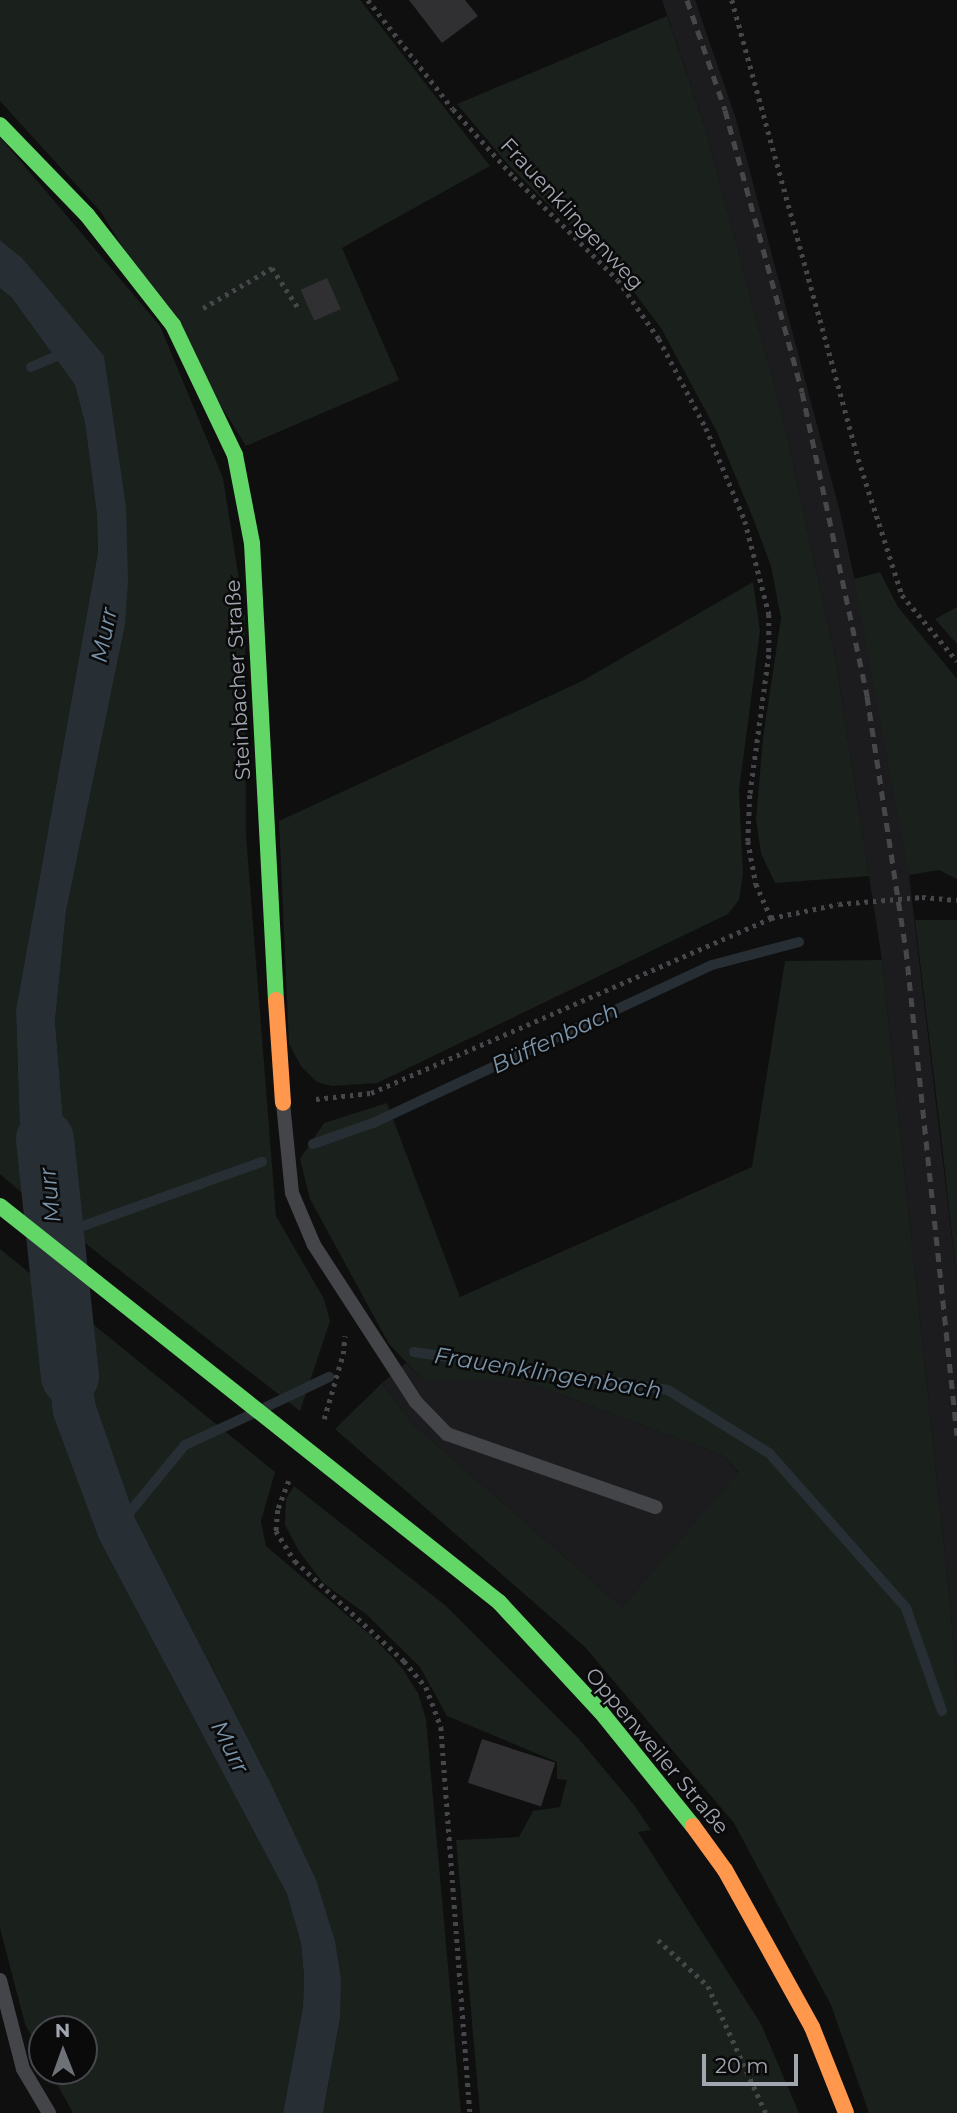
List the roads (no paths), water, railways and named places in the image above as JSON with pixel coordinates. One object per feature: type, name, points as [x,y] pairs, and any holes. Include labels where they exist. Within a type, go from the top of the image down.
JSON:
[{"type":"street","name":"Steinbacher Straße","points":[[0,125],[88,215],[173,325],[235,455],[252,543],[283,1103]]},
{"type":"street","name":"Oppenweiler Straße","points":[[0,1206],[499,1602],[601,1712],[692,1823],[725,1870],[812,2027],[845,2113]]},
{"type":"lane","name":"Steinbacher Straße","points":[[283,1103],[292,1192],[314,1245],[416,1402],[447,1434],[656,1507]]},
{"type":"lane","points":[[0,1980],[23,2069],[49,2113]]},
{"type":"water","points":[[0,240],[22,258],[104,356],[126,507],[128,580],[125,624],[66,911],[55,1021],[72,1233],[22,1193],[16,1010],[98,552],[97,515],[85,423],[75,385],[12,298],[0,288]]},
{"type":"water","points":[[37,1279],[78,1312],[96,1405],[135,1518],[269,1780],[316,1880],[335,1941],[341,1980],[340,2018],[323,2113],[283,2113],[303,2007],[304,1976],[301,1943],[287,1894],[99,1539],[53,1415]]},
{"type":"waterway","points":[[31,367],[66,352]]},
{"type":"waterway","name":"Büffenbach","points":[[313,1144],[373,1123],[712,965],[799,942]]},
{"type":"waterway","name":"Murr","points":[[45,1139],[70,1377]]},
{"type":"waterway","name":"Büffenbach","points":[[55,1236],[262,1162]]},
{"type":"waterway","name":"Frauenklingenbach","points":[[414,1352],[668,1390],[769,1453],[906,1608],[942,1711]]},
{"type":"waterway","name":"Frauenklingenbach","points":[[266,1407],[329,1377]]},
{"type":"waterway","name":"Frauenklingenbach","points":[[124,1519],[185,1445],[250,1415]]},
{"type":"railway","points":[[687,0],[725,110],[802,392],[867,696],[906,950],[957,1435]]}]
